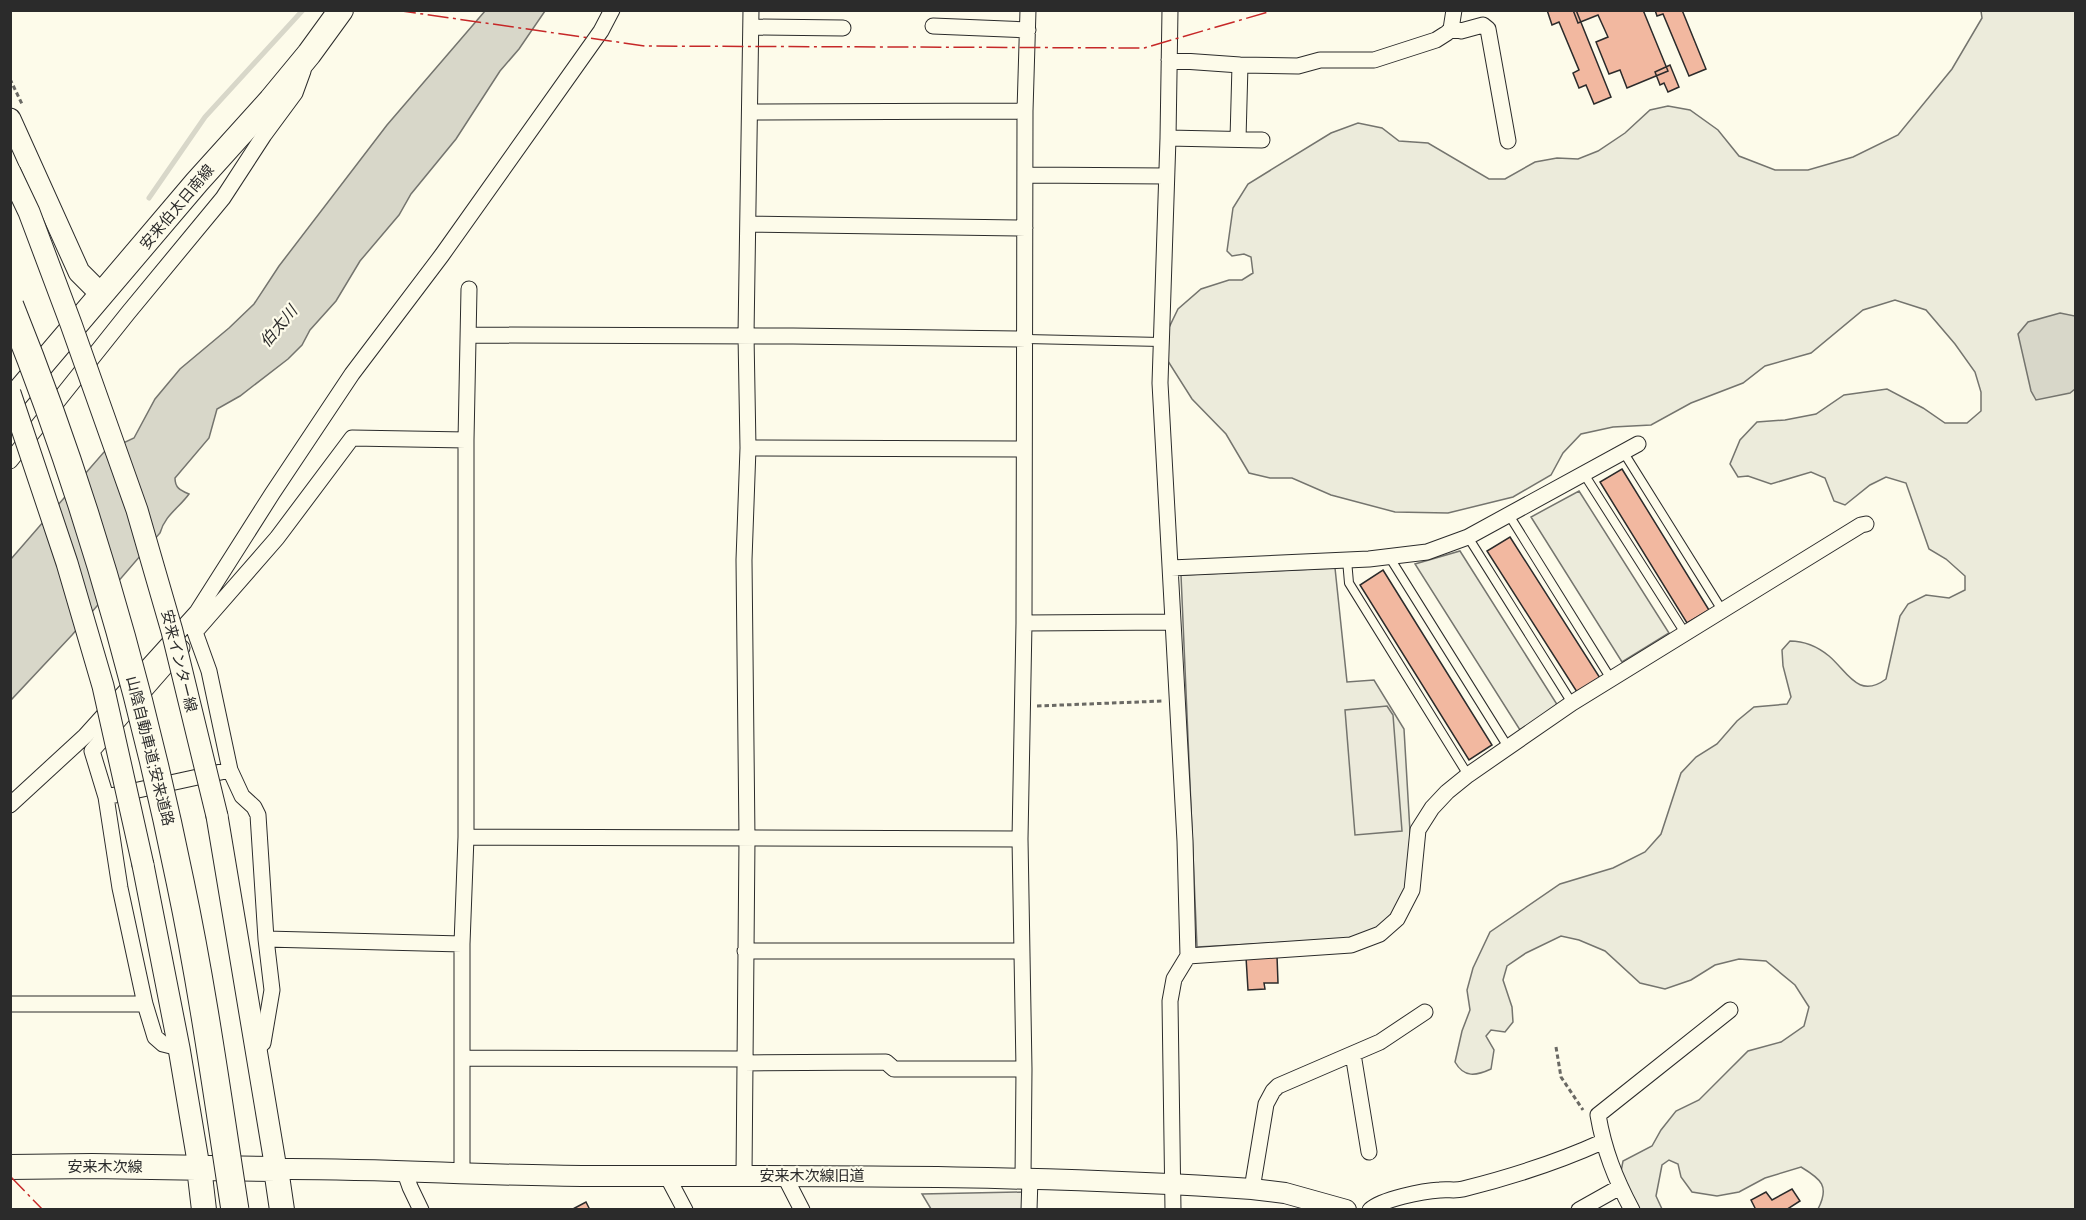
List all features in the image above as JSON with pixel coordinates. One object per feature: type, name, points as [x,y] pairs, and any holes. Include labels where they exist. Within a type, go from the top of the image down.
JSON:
[{"type":"highway","name":"山陰自動車道;安来道路","points":[[10,306],[93,538],[124,644],[149,744],[183,895],[235,1209]]},
{"type":"highway","name":"山陰自動車道;安来道路","points":[[10,331],[67,486],[88,552],[116,648],[138,736],[172,886],[198,1031],[225,1209]]},
{"type":"main road","name":"安来伯太日南線","points":[[10,402],[197,182],[271,100],[341,10]]},
{"type":"main road","points":[[10,120],[79,272],[102,296]]},
{"type":"main road","name":"安来インター線","points":[[10,172],[29,212],[137,510],[172,631],[217,816],[276,1169]]},
{"type":"main road","points":[[10,393],[67,563],[103,686],[143,865],[179,1048],[204,1209]]},
{"type":"main road","name":"安来木次線","points":[[10,1167],[276,1169]]},
{"type":"main road","points":[[276,1169],[282,1209]]},
{"type":"street","points":[[92,750],[195,632],[201,616],[272,494],[352,374],[470,216],[601,31],[612,10]]},
{"type":"street","points":[[744,1175],[747,838],[744,560],[748,448],[746,335],[751,10]]},
{"type":"street","points":[[1028,10],[1025,111],[1026,339],[1020,839],[1029,1209]]},
{"type":"street","points":[[1170,10],[1160,383],[1185,841],[1188,956],[1174,980],[1170,1001],[1173,1209]]},
{"type":"street","points":[[1169,60],[1298,66],[1320,60],[1374,60],[1436,40],[1451,29],[1454,10]]},
{"type":"street","points":[[1451,29],[1461,31],[1483,24],[1488,29],[1508,141]]},
{"type":"street","points":[[933,26],[1028,30]]},
{"type":"street","points":[[751,27],[843,28]]},
{"type":"street","points":[[10,461],[223,198],[294,93],[309,54]]},
{"type":"street","points":[[1238,139],[1240,65]]},
{"type":"street","points":[[750,112],[1025,111]]},
{"type":"street","points":[[1168,138],[1262,140]]},
{"type":"street","points":[[1026,175],[1166,176]]},
{"type":"street","points":[[748,224],[1025,228]]},
{"type":"street","points":[[462,1174],[462,945],[466,837],[466,440],[469,289]]},
{"type":"street","points":[[469,335],[746,335],[1026,339]]},
{"type":"street","points":[[10,805],[85,736],[277,538],[352,438],[466,440]]},
{"type":"street","points":[[1171,568],[1390,558],[1427,552],[1468,537],[1638,444]]},
{"type":"street","points":[[748,448],[1024,449]]},
{"type":"street","points":[[1188,956],[1351,945],[1380,934],[1397,919],[1412,890],[1418,830],[1432,808],[1467,775],[1572,703],[1866,524]]},
{"type":"street","points":[[1024,622],[1173,622]]},
{"type":"street","points":[[195,632],[208,671],[231,770],[242,796],[254,807],[258,815],[266,939],[272,990],[263,1043],[255,1049]]},
{"type":"street","points":[[85,736],[92,750],[106,797],[120,888],[145,1004],[155,1037],[164,1044],[179,1048]]},
{"type":"street","points":[[106,797],[231,770]]},
{"type":"street","points":[[466,837],[1020,839]]},
{"type":"street","points":[[266,939],[462,945]]},
{"type":"street","points":[[745,951],[1022,951]]},
{"type":"street","points":[[10,1004],[145,1004]]},
{"type":"street","points":[[1632,1209],[1620,1187],[1602,1142],[1598,1115],[1730,1010]]},
{"type":"street","points":[[1252,1189],[1266,1104],[1273,1091],[1278,1086],[1380,1042],[1425,1011]]},
{"type":"street","points":[[1353,1054],[1369,1152]]},
{"type":"street","points":[[462,1058],[886,1062],[894,1069],[1024,1069]]},
{"type":"street","points":[[1370,1209],[1384,1202],[1437,1190],[1459,1190],[1503,1178],[1574,1155],[1602,1142]]},
{"type":"street","name":"安来木次線旧道","points":[[276,1169],[404,1170],[462,1174],[1027,1178],[1252,1189],[1285,1193],[1346,1209]]},
{"type":"street","points":[[404,1170],[421,1209]]},
{"type":"street","points":[[784,1175],[802,1209]]},
{"type":"street","points":[[667,1176],[685,1209]]},
{"type":"street","points":[[1579,1209],[1620,1187]]},
{"type":"lane","points":[[1026,339],[1161,342]]},
{"type":"lane","points":[[1624,453],[1722,610]]},
{"type":"lane","points":[[1584,474],[1684,633]]},
{"type":"lane","points":[[1509,515],[1611,679]]},
{"type":"lane","points":[[1468,537],[1572,703]]},
{"type":"lane","points":[[1390,558],[1508,747]]},
{"type":"lane","points":[[1347,560],[1349,583],[1467,775]]},
{"type":"path","points":[[1022,706],[1176,701]]},
{"type":"path","points":[[1556,1047],[1561,1077],[1585,1113],[1600,1126]]},
{"type":"shaded area","points":[[1981,11],[2075,11],[2075,1209],[1818,1209],[1822,1201],[1822,1184],[1814,1175],[1801,1167],[1765,1178],[1739,1192],[1717,1196],[1692,1192],[1681,1177],[1678,1164],[1669,1160],[1662,1165],[1656,1196],[1662,1209],[1639,1209],[1620,1177],[1623,1161],[1652,1146],[1676,1111],[1699,1100],[1748,1051],[1781,1042],[1804,1026],[1809,1007],[1795,985],[1766,961],[1739,959],[1715,965],[1691,980],[1665,989],[1640,983],[1605,951],[1579,940],[1561,936],[1526,953],[1507,966],[1503,980],[1512,1007],[1513,1022],[1505,1032],[1491,1030],[1486,1036],[1494,1050],[1491,1069],[1471,1074],[1462,1071],[1455,1062],[1462,1031],[1470,1010],[1467,990],[1473,968],[1490,932],[1560,884],[1613,868],[1645,852],[1661,834],[1681,773],[1696,757],[1717,744],[1737,721],[1754,707],[1787,704],[1791,697],[1783,666],[1782,650],[1790,641],[1806,643],[1820,650],[1860,685],[1876,685],[1886,679],[1900,616],[1908,604],[1926,595],[1949,598],[1965,590],[1965,576],[1946,559],[1929,549],[1906,483],[1886,477],[1870,485],[1845,505],[1834,501],[1825,478],[1811,472],[1771,484],[1748,476],[1738,477],[1730,464],[1740,440],[1757,422],[1816,414],[1844,395],[1887,389],[1923,408],[1945,423],[1967,423],[1981,411],[1981,392],[1975,372],[1926,310],[1895,300],[1863,310],[1811,353],[1765,366],[1743,383],[1691,403],[1651,425],[1613,427],[1581,434],[1563,453],[1551,475],[1513,497],[1448,513],[1395,512],[1331,495],[1292,478],[1270,478],[1249,473],[1226,434],[1192,399],[1166,358],[1164,338],[1178,309],[1201,289],[1229,280],[1242,280],[1253,273],[1251,257],[1244,254],[1232,256],[1227,251],[1233,208],[1248,184],[1331,133],[1358,123],[1382,128],[1399,141],[1428,143],[1489,179],[1505,179],[1535,162],[1557,158],[1578,159],[1598,151],[1625,133],[1650,110],[1668,106],[1690,110],[1718,130],[1739,156],[1775,170],[1808,170],[1853,157],[1898,135],[1952,69],[1982,18]]},
{"type":"shaded area","points":[[1579,491],[1669,633],[1622,662],[1531,517]]},
{"type":"shaded area","points":[[1460,551],[1558,706],[1520,730],[1415,564]]},
{"type":"shaded area","points":[[1335,568],[1347,682],[1374,680],[1404,729],[1412,866],[1405,898],[1382,928],[1345,939],[1197,947],[1181,575]]},
{"type":"shaded area","points":[[1387,706],[1393,715],[1402,831],[1355,835],[1345,710]]},
{"type":"shaded area","points":[[1023,1192],[1025,1209],[931,1209],[922,1194]]},
{"type":"water","name":"伯太川","points":[[485,11],[545,11],[519,49],[500,71],[456,139],[411,194],[399,215],[360,261],[336,301],[310,330],[302,345],[288,359],[240,396],[217,409],[209,438],[175,478],[179,488],[189,494],[169,516],[160,533],[72,635],[11,700],[11,559],[104,452],[134,438],[155,399],[180,369],[254,304],[279,266],[387,125]]},
{"type":"water","points":[[2060,313],[2075,316],[2075,389],[2070,393],[2036,400],[2031,391],[2018,334],[2028,322]]},
{"type":"building","points":[[1547,10],[1576,10],[1611,97],[1594,104],[1586,85],[1579,88],[1573,73],[1579,70],[1559,22],[1552,25]]},
{"type":"building","points":[[1573,10],[1643,10],[1668,71],[1627,88],[1620,70],[1609,74],[1596,42],[1608,37],[1598,15],[1578,23]]},
{"type":"building","points":[[1655,10],[1682,10],[1706,69],[1689,76],[1663,14],[1657,16]]},
{"type":"building","points":[[1670,65],[1679,87],[1668,92],[1664,83],[1660,85],[1655,72]]},
{"type":"building","points":[[1622,469],[1709,610],[1687,623],[1600,482]]},
{"type":"building","points":[[1510,537],[1600,678],[1577,692],[1487,551]]},
{"type":"building","points":[[1383,570],[1492,745],[1469,760],[1360,585]]},
{"type":"building","points":[[1277,956],[1278,983],[1264,983],[1265,989],[1248,990],[1246,957]]},
{"type":"building","points":[[1792,1189],[1800,1201],[1786,1210],[1752,1210],[1755,1208],[1751,1200],[1766,1192],[1772,1200]]},
{"type":"building","points":[[586,1202],[590,1210],[571,1210]]},
{"type":"waterway","points":[[149,198],[205,117],[303,10]]},
{"type":"power","points":[[395,10],[645,46],[1144,48],[1275,10]]},
{"type":"power","points":[[10,1176],[43,1210]]}]
